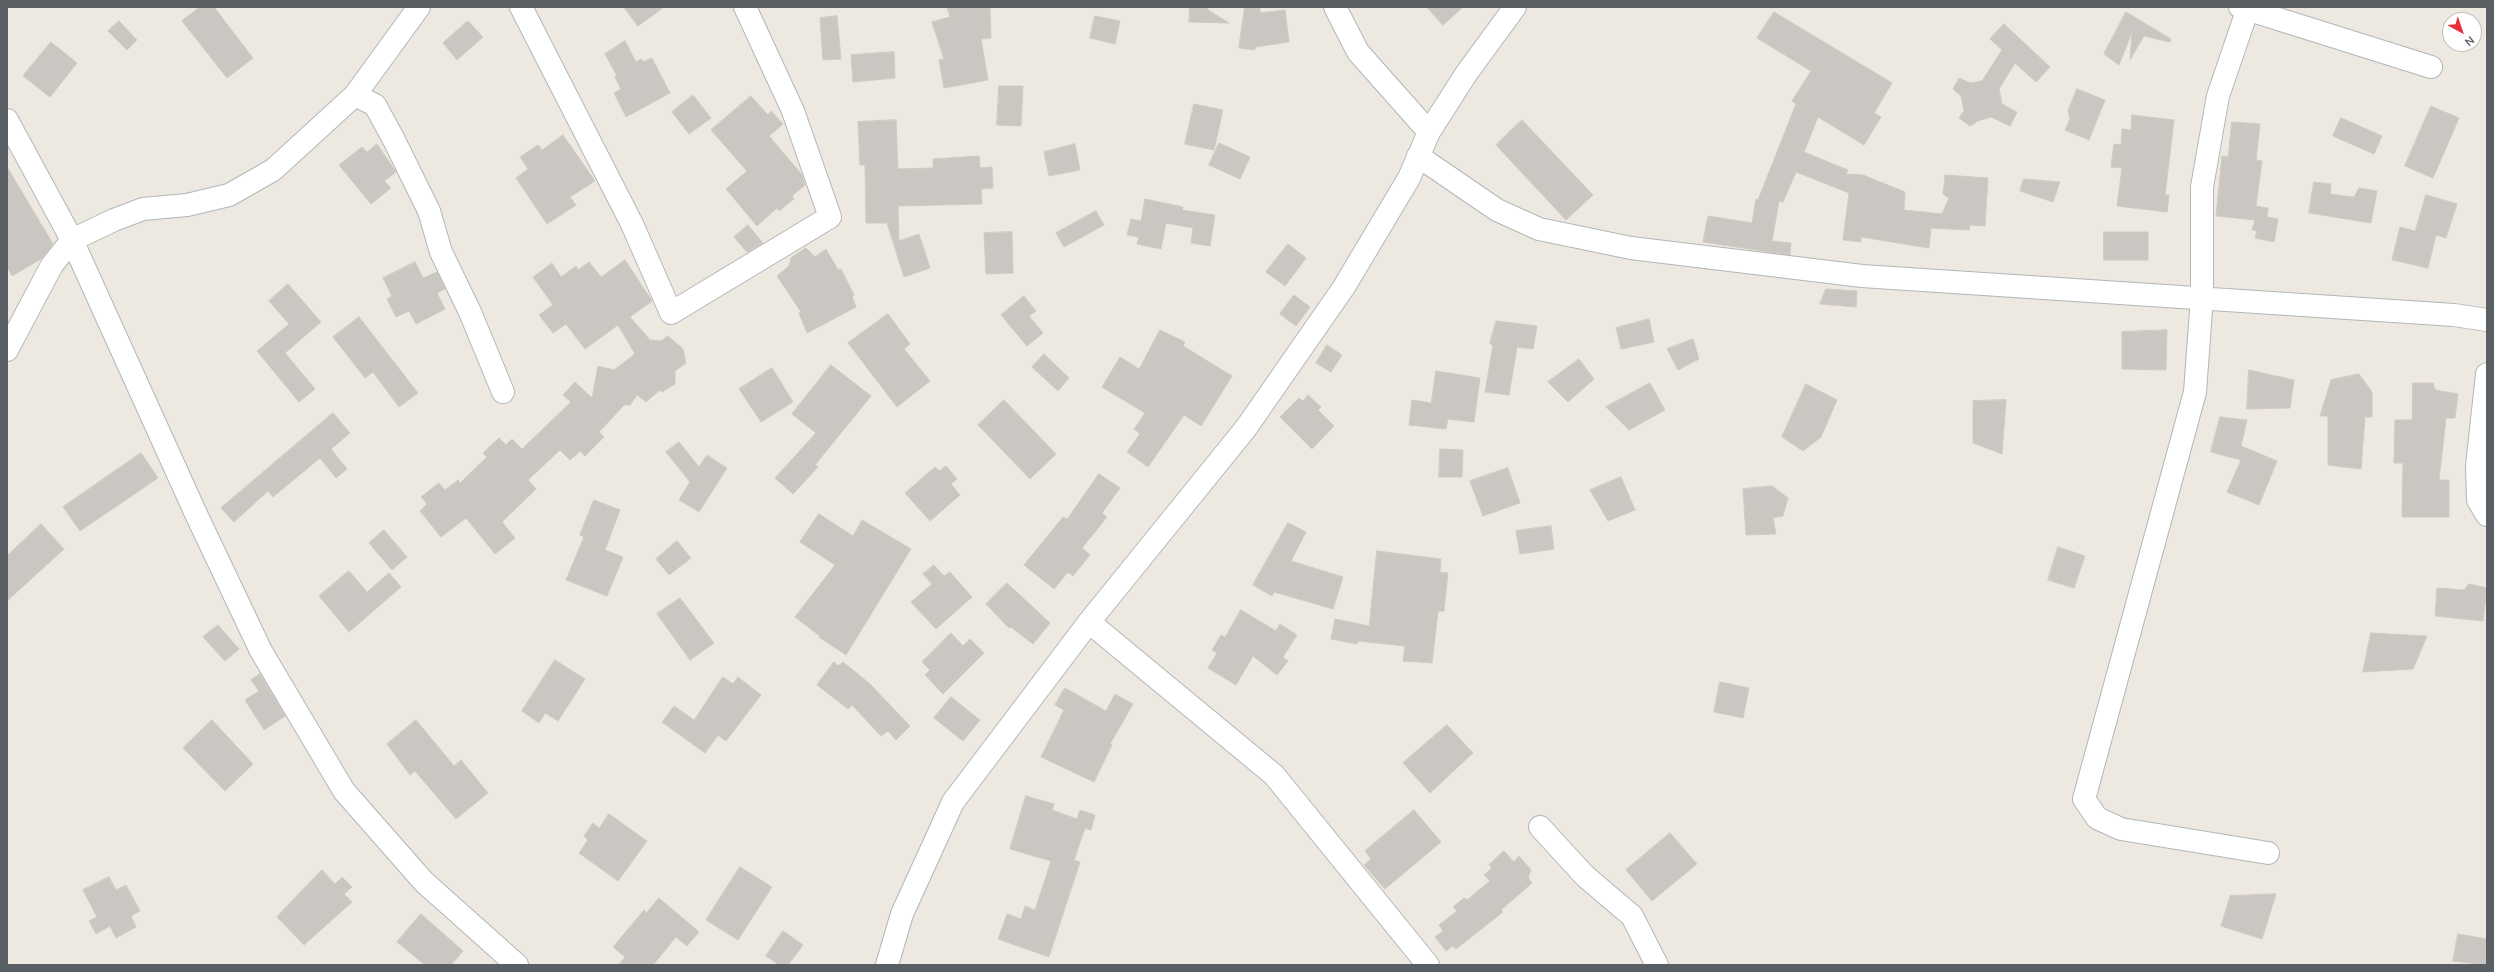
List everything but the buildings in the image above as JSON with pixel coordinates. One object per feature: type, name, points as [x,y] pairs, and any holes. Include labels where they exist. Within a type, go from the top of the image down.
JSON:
[{"type":"street","points":[[7,350],[52,265],[72,240],[114,220],[143,209],[187,205],[229,195],[273,170],[355,95],[419,7]]},
{"type":"street","points":[[521,7],[632,224],[671,313],[830,217],[793,111],[745,7]]},
{"type":"street","points":[[1335,7],[1358,52],[1428,132]]},
{"type":"street","points":[[887,965],[902,914],[953,802],[1089,622],[1246,428],[1344,287],[1409,178],[1428,132],[1466,74],[1515,7]]},
{"type":"street","points":[[2268,853],[2121,829],[2097,818],[2084,799],[2195,392],[2202,297],[2202,187],[2218,96],[2244,9],[2431,67]]},
{"type":"street","points":[[355,95],[375,105],[394,140],[429,212],[441,252],[470,312],[503,392]]},
{"type":"street","points":[[7,120],[72,240],[196,514],[261,651],[344,791],[424,882],[517,965]]},
{"type":"street","points":[[1418,156],[1497,210],[1539,229],[1631,248],[1862,276],[2202,297],[2454,315],[2487,320]]},
{"type":"street","points":[[2487,374],[2478,466],[2478,500],[2487,515]]},
{"type":"street","points":[[1089,622],[1274,775],[1428,965]]},
{"type":"street","points":[[1540,827],[1585,876],[1632,916],[1657,965]]}]
